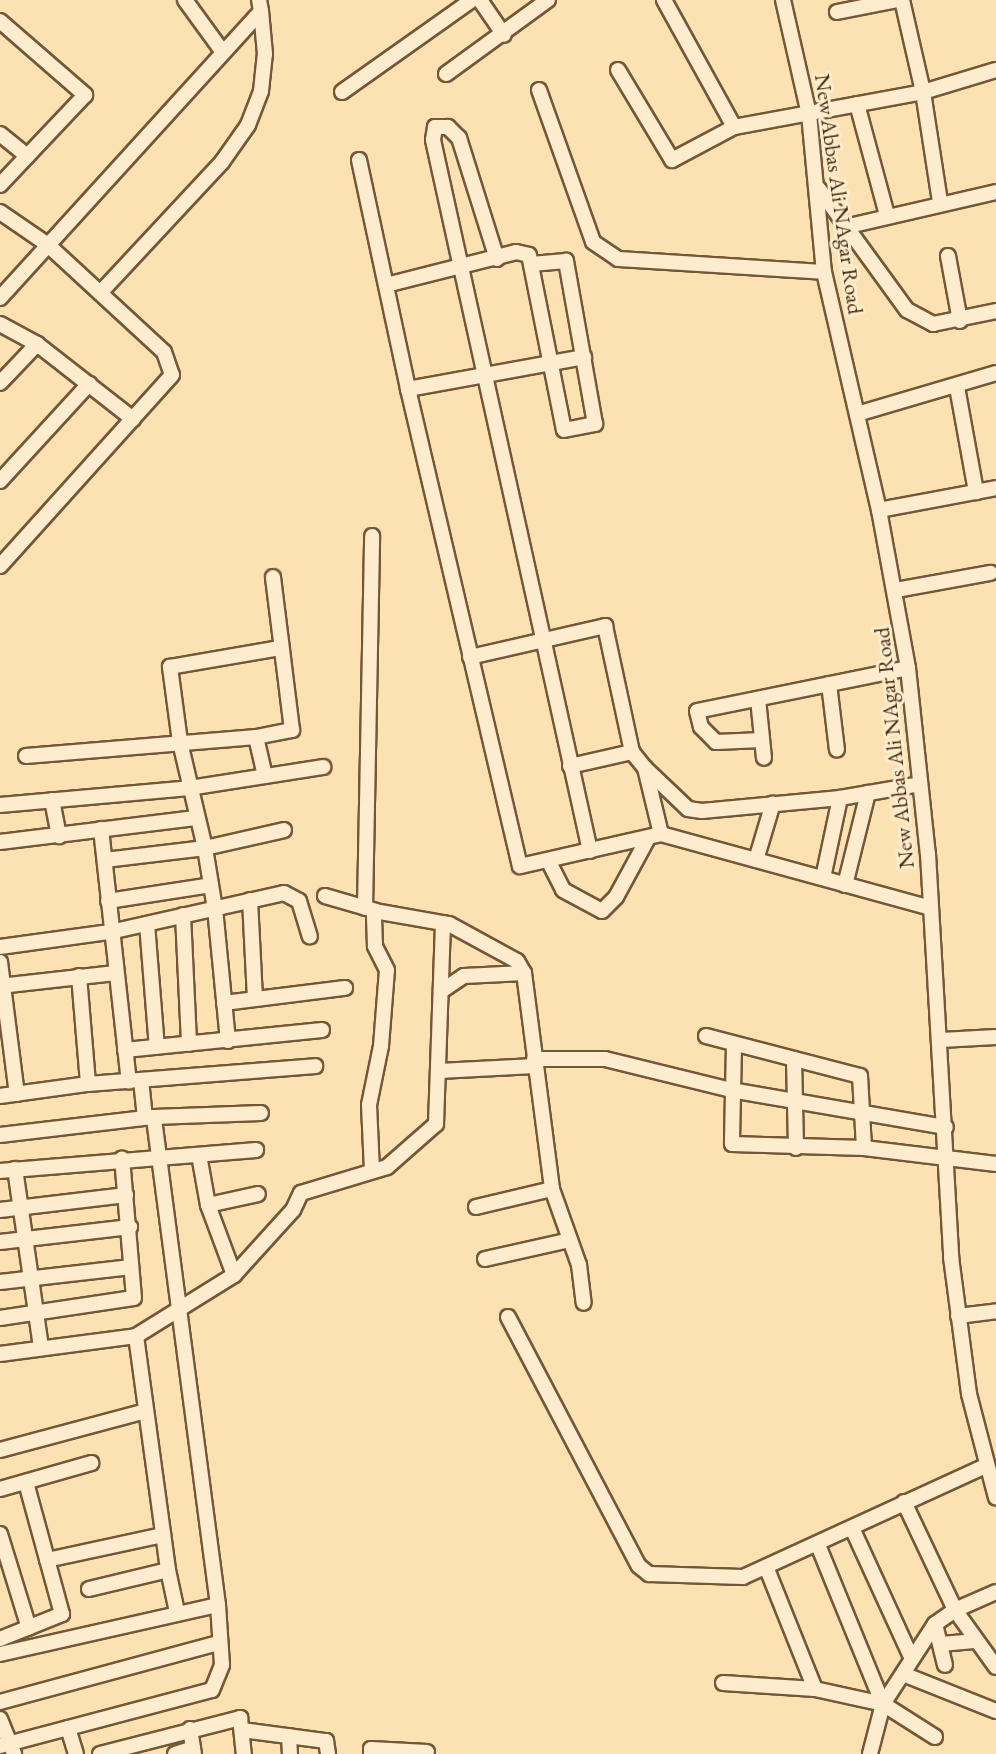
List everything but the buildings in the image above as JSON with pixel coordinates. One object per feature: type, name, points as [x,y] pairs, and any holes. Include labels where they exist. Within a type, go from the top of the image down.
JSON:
[{"type":"street","points":[[185,0],[222,51]]},
{"type":"street","points":[[342,92],[472,0]]},
{"type":"street","points":[[480,0],[504,35]]},
{"type":"street","points":[[664,0],[734,127]]},
{"type":"street","name":"New Abbas Ali NAgar Road","points":[[783,0],[809,114],[819,189],[824,272],[879,510],[896,591],[908,668],[931,908],[948,1158],[951,1257],[969,1394],[996,1498]]},
{"type":"street","points":[[837,12],[897,0]]},
{"type":"street","points":[[902,0],[923,92],[940,202]]},
{"type":"street","points":[[446,74],[504,35],[544,1]]},
{"type":"street","points":[[0,298],[260,6]]},
{"type":"street","points":[[100,293],[222,162],[248,125],[261,91],[265,54],[260,6]]},
{"type":"street","points":[[0,21],[85,95],[0,184]]},
{"type":"street","points":[[618,70],[672,160],[734,127],[923,92],[996,70]]},
{"type":"street","points":[[539,90],[593,242],[618,259],[824,272]]},
{"type":"street","points":[[857,104],[887,215]]},
{"type":"street","points":[[497,259],[459,138],[456,131],[440,126],[433,132],[433,140],[590,852]]},
{"type":"street","points":[[0,134],[27,156]]},
{"type":"street","points":[[359,160],[408,389],[520,866],[549,862],[647,840],[661,834],[931,908]]},
{"type":"street","points":[[819,189],[849,226],[907,310],[933,324],[960,321],[996,311]]},
{"type":"street","points":[[849,226],[940,202],[996,192]]},
{"type":"street","points":[[0,212],[48,245],[164,352],[172,370],[171,380],[0,566]]},
{"type":"street","points":[[386,285],[521,252],[529,255],[564,430],[595,424],[566,261],[531,264]]},
{"type":"street","points":[[948,256],[960,321]]},
{"type":"street","points":[[0,324],[37,344],[133,419]]},
{"type":"street","points":[[0,383],[37,344]]},
{"type":"street","points":[[408,389],[484,373],[584,357]]},
{"type":"street","points":[[857,414],[957,387],[996,373]]},
{"type":"street","points":[[0,481],[89,384]]},
{"type":"street","points":[[957,387],[976,492]]},
{"type":"street","points":[[879,510],[996,488]]},
{"type":"street","points":[[372,536],[370,909],[375,946],[387,970],[381,1046],[369,1105],[372,1171]]},
{"type":"street","points":[[896,591],[990,573]]},
{"type":"street","points":[[26,756],[256,737],[292,730],[280,648],[273,577]]},
{"type":"street","points":[[470,657],[605,626],[632,752],[645,768],[688,809],[840,798],[920,784]]},
{"type":"street","points":[[228,1041],[215,909],[205,848],[196,818],[180,742],[170,667],[280,648]]},
{"type":"street","points":[[762,740],[716,742],[701,727],[697,711],[908,668]]},
{"type":"street","points":[[830,684],[837,750]]},
{"type":"street","points":[[758,699],[764,758]]},
{"type":"street","points":[[256,737],[265,776]]},
{"type":"street","points":[[570,766],[632,752]]},
{"type":"street","points":[[0,805],[189,788],[323,767]]},
{"type":"street","points":[[645,768],[661,834]]},
{"type":"street","points":[[845,885],[868,793]]},
{"type":"street","points":[[823,878],[840,798]]},
{"type":"street","points":[[52,800],[59,836]]},
{"type":"street","points":[[756,860],[773,803]]},
{"type":"street","points":[[0,842],[196,818]]},
{"type":"street","points":[[0,1719],[8,1748],[68,1728],[212,1690],[222,1665],[218,1605],[158,1158],[149,1117],[125,1050],[110,932],[101,829]]},
{"type":"street","points":[[105,860],[205,848],[285,830]]},
{"type":"street","points":[[549,862],[563,890],[602,911],[616,897],[647,840]]},
{"type":"street","points":[[108,901],[211,885]]},
{"type":"street","points":[[0,947],[110,932],[276,894],[292,896],[302,908],[310,936]]},
{"type":"street","points":[[325,896],[370,909],[443,923],[511,956],[524,973],[552,1188],[579,1265],[584,1303]]},
{"type":"street","points":[[250,900],[255,999]]},
{"type":"street","points":[[183,915],[189,1044]]},
{"type":"street","points":[[0,1354],[136,1336],[180,1311],[234,1275],[293,1210],[307,1190],[387,1167],[436,1124],[443,990],[443,923]]},
{"type":"street","points":[[147,924],[157,1047]]},
{"type":"street","points":[[0,962],[17,1094]]},
{"type":"street","points":[[2,986],[115,973]]},
{"type":"street","points":[[443,990],[464,976],[524,973]]},
{"type":"street","points":[[80,976],[88,1084]]},
{"type":"street","points":[[224,1002],[345,988]]},
{"type":"street","points":[[125,1050],[322,1030]]},
{"type":"street","points":[[706,1036],[860,1076],[865,1110],[864,1148]]},
{"type":"street","points":[[939,1040],[996,1037]]},
{"type":"street","points":[[734,1045],[731,1090],[732,1144],[796,1148],[864,1148],[996,1164]]},
{"type":"street","points":[[439,1071],[534,1062],[605,1059],[731,1090],[865,1110],[946,1127]]},
{"type":"street","points":[[794,1059],[792,1099],[796,1148]]},
{"type":"street","points":[[0,1096],[88,1084],[315,1066]]},
{"type":"street","points":[[0,1135],[149,1117],[261,1113]]},
{"type":"street","points":[[0,1171],[122,1159],[256,1150]]},
{"type":"street","points":[[199,1155],[208,1205],[234,1275]]},
{"type":"street","points":[[0,1318],[134,1298],[130,1227],[122,1159]]},
{"type":"street","points":[[15,1169],[41,1348]]},
{"type":"street","points":[[476,1207],[552,1188]]},
{"type":"street","points":[[208,1205],[258,1194]]},
{"type":"street","points":[[0,1210],[126,1195]]},
{"type":"street","points":[[0,1242],[130,1227]]},
{"type":"street","points":[[486,1258],[570,1240]]},
{"type":"street","points":[[0,1282],[131,1266]]},
{"type":"street","points":[[958,1316],[996,1311]]},
{"type":"street","points":[[508,1317],[643,1571],[743,1577],[767,1569],[904,1502],[986,1466]]},
{"type":"street","points":[[136,1336],[168,1570],[177,1612]]},
{"type":"street","points":[[0,1450],[146,1411]]},
{"type":"street","points":[[0,1489],[92,1463]]},
{"type":"street","points":[[0,1639],[62,1614],[26,1482]]},
{"type":"street","points":[[904,1502],[955,1610],[974,1641],[996,1667]]},
{"type":"street","points":[[852,1528],[912,1659]]},
{"type":"street","points":[[0,1534],[29,1629]]},
{"type":"street","points":[[47,1560],[163,1535]]},
{"type":"street","points":[[818,1545],[883,1704]]},
{"type":"street","points":[[767,1569],[814,1689]]},
{"type":"street","points":[[89,1589],[168,1570]]},
{"type":"street","points":[[870,1754],[883,1704],[935,1624],[955,1610],[996,1592]]},
{"type":"street","points":[[0,1654],[177,1612],[218,1605]]},
{"type":"street","points":[[935,1624],[945,1665]]},
{"type":"street","points":[[941,1644],[974,1641]]},
{"type":"street","points":[[0,1702],[219,1643]]},
{"type":"street","points":[[903,1674],[996,1711]]},
{"type":"street","points":[[723,1683],[814,1689],[883,1704],[935,1737]]},
{"type":"street","points":[[100,1754],[240,1718],[244,1754]]},
{"type":"street","points":[[68,1728],[76,1754]]},
{"type":"street","points":[[176,1754],[194,1751],[190,1729]]},
{"type":"street","points":[[242,1730],[326,1741],[328,1754]]},
{"type":"street","points":[[289,1736],[290,1754]]},
{"type":"street","points":[[371,1754],[371,1749],[427,1752]]}]
